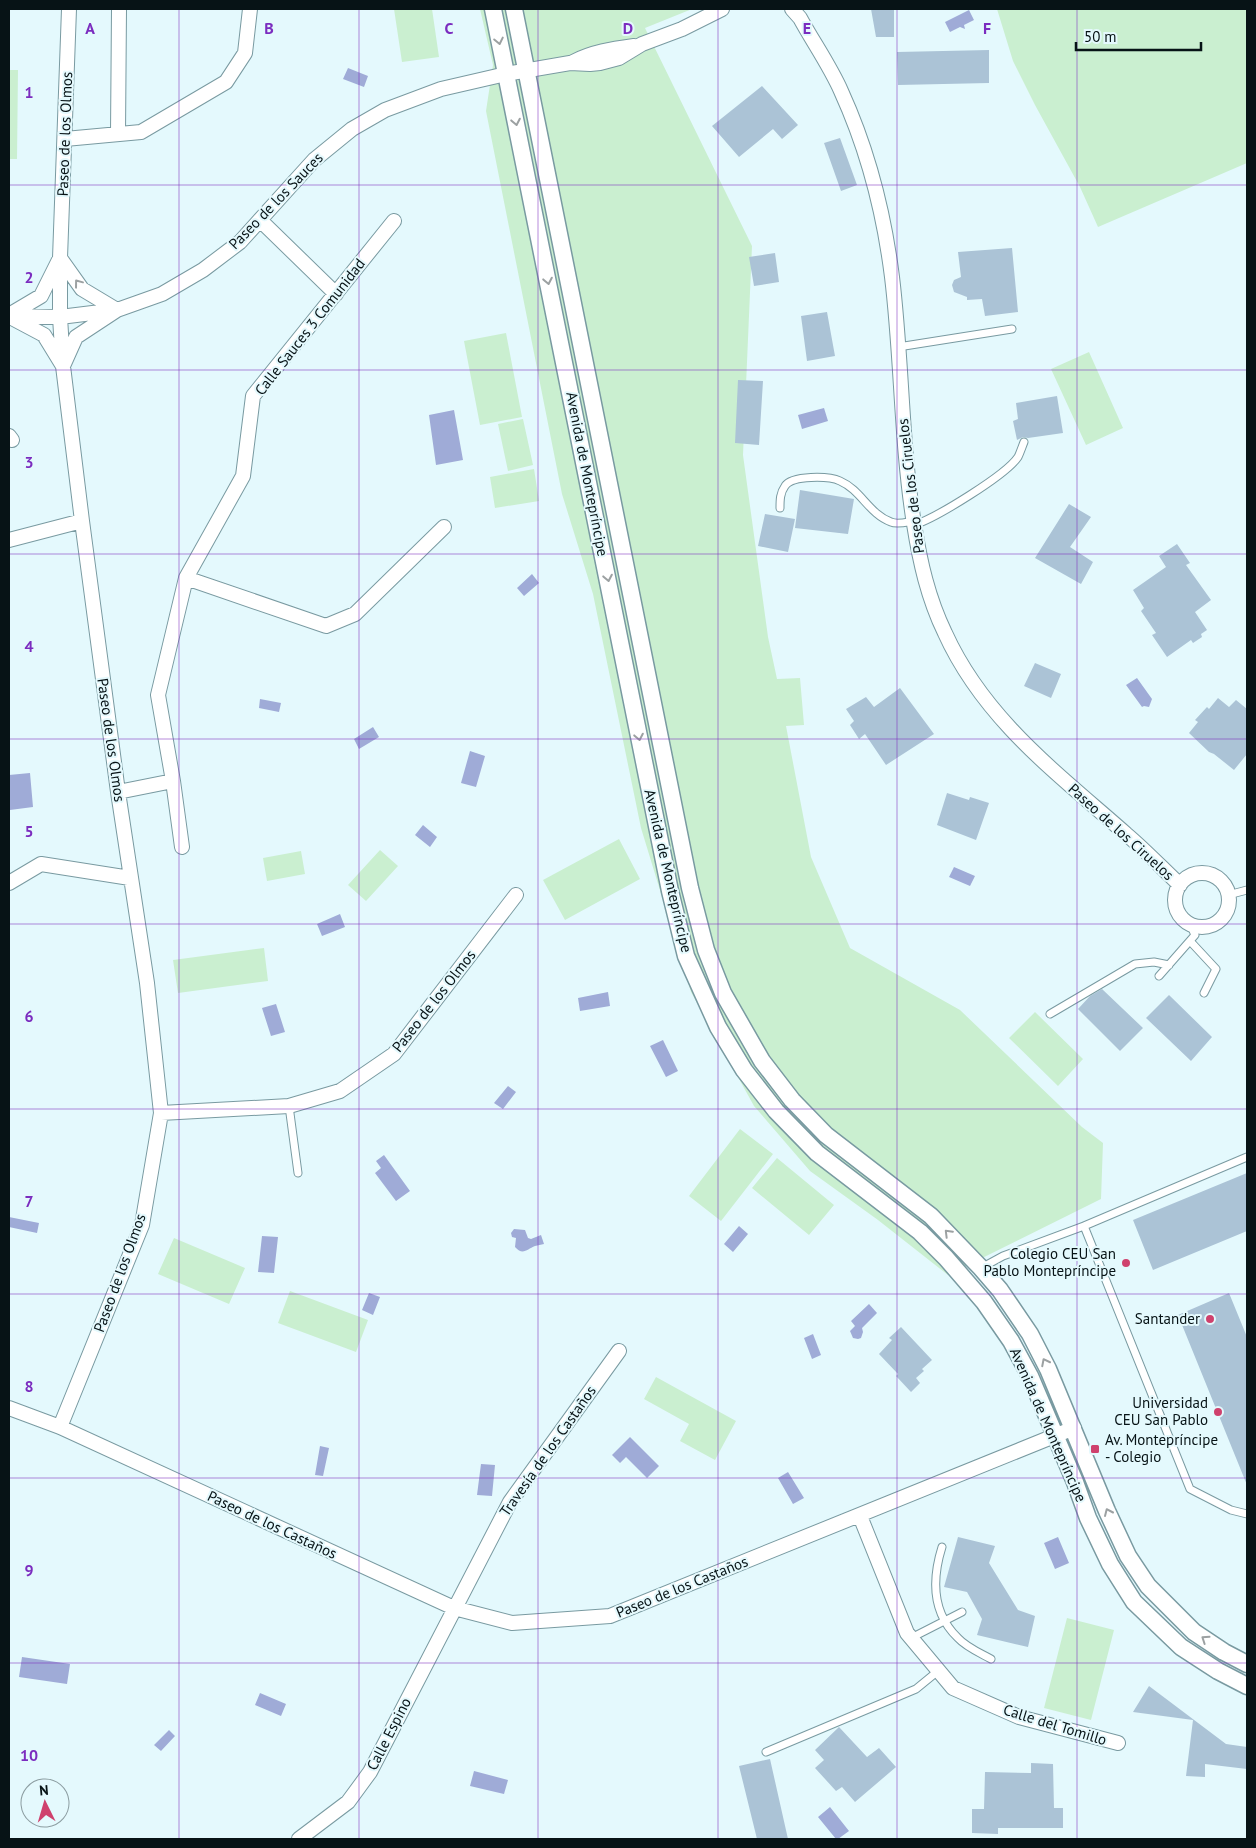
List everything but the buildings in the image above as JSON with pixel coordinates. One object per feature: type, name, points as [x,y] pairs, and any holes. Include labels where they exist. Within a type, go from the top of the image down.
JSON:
[{"type":"street","name":"Paseo de los Olmos","points":[[60,1427],[142,1225],[161,1114],[147,982],[118,792],[63,366],[60,317],[60,258],[66,139],[69,9]]},
{"type":"street","points":[[118,133],[119,9]]},
{"type":"street","points":[[66,139],[141,132],[226,82],[245,53],[250,9]]},
{"type":"street","name":"Avenida de Montepríncipe","points":[[493,9],[670,890],[686,956],[718,1027],[744,1070],[776,1111],[817,1153],[920,1232],[946,1258],[984,1302],[1011,1341],[1026,1369],[1075,1482],[1088,1518],[1110,1564],[1134,1602],[1180,1647],[1218,1671],[1247,1686]]},
{"type":"street","name":"Avenida de Montepríncipe","points":[[514,9],[690,888],[706,950],[723,993],[757,1053],[792,1100],[826,1135],[931,1216],[1000,1290],[1030,1334],[1048,1369],[1107,1511],[1128,1556],[1148,1586],[1194,1632],[1224,1652],[1247,1664]]},
{"type":"street","name":"Paseo de los Sauces","points":[[9,316],[60,317],[118,310],[162,294],[203,270],[240,242],[314,160],[352,129],[384,110],[441,89],[506,74],[570,63],[590,64],[619,58],[642,44],[682,29],[722,9]]},
{"type":"street","name":"Paseo de los Ciruelos","points":[[792,9],[800,18],[840,89],[860,135],[874,184],[887,241],[892,280],[908,482],[918,554],[928,591],[945,633],[962,666],[1002,721],[1180,885]]},
{"type":"street","points":[[260,220],[336,294]]},
{"type":"street","name":"Calle Sauces 3 Comunidad","points":[[182,847],[158,695],[186,578],[243,476],[253,396],[394,221]]},
{"type":"street","name":"Paseo de los Olmos","points":[[60,258],[41,296],[9,316],[44,335],[63,366]]},
{"type":"street","points":[[60,258],[82,289],[118,310],[76,338],[63,366]]},
{"type":"street","points":[[9,540],[82,521]]},
{"type":"street","points":[[186,578],[326,626],[355,614],[444,528]]},
{"type":"street","points":[[118,792],[173,782]]},
{"type":"street","points":[[9,883],[41,864],[130,878]]},
{"type":"street","points":[[1210,874],[1218,878],[1224,884],[1228,895],[1228,909],[1217,923],[1208,926],[1199,927],[1190,924],[1178,912],[1175,903],[1180,885],[1185,879],[1193,875],[1210,874]]},
{"type":"street","name":"Paseo de los Olmos","points":[[161,1114],[289,1106],[340,1091],[394,1054],[516,895]]},
{"type":"street","name":"Travesía de los Castaños","points":[[454,1608],[510,1502],[618,1351]]},
{"type":"street","name":"Paseo de los Castaños","points":[[9,1408],[60,1427],[454,1608],[512,1623],[610,1616],[1074,1428]]},
{"type":"street","name":"Calle del Tomillo","points":[[860,1516],[907,1633],[953,1688],[1019,1717],[1118,1743]]},
{"type":"street","name":"Calle Espino","points":[[299,1839],[348,1802],[370,1772],[454,1608]]},
{"type":"lane","points":[[897,347],[1012,329]]},
{"type":"lane","points":[[780,508],[781,494],[786,484],[798,479],[814,477],[840,480],[858,494],[875,514],[893,523],[928,521],[978,490],[1009,467],[1018,457],[1024,442]]},
{"type":"lane","points":[[1228,895],[1247,890]]},
{"type":"lane","points":[[1159,976],[1195,936],[1190,924]]},
{"type":"lane","points":[[1190,941],[1216,969],[1204,993]]},
{"type":"lane","points":[[1050,1014],[1135,964],[1154,962],[1169,965]]},
{"type":"lane","points":[[289,1106],[298,1173]]},
{"type":"lane","points":[[981,1268],[1003,1256],[1084,1226],[1247,1157]]},
{"type":"lane","points":[[1084,1226],[1190,1489],[1232,1510],[1247,1514]]},
{"type":"lane","points":[[942,1547],[936,1567],[937,1602],[944,1622],[958,1639],[991,1659]]},
{"type":"lane","points":[[911,1638],[962,1612]]},
{"type":"lane","points":[[766,1752],[916,1689],[938,1671]]},
{"type":"green space","points":[[394,9],[432,9],[439,57],[402,62]]},
{"type":"green space","points":[[480,9],[692,9],[645,28],[752,246],[743,455],[768,637],[777,679],[800,678],[804,725],[786,726],[811,857],[850,948],[960,1010],[1082,1127],[1103,1143],[1101,1199],[948,1275],[878,1220],[810,1171],[754,1106],[691,992],[641,828],[593,594],[562,494],[486,111],[493,65]]},
{"type":"green space","points":[[997,9],[1247,9],[1247,163],[1098,227],[1080,187],[1013,61]]},
{"type":"green space","points":[[9,70],[18,70],[17,159],[9,159]]},
{"type":"green space","points":[[506,333],[522,417],[480,425],[464,341]]},
{"type":"green space","points":[[1089,352],[1123,428],[1086,445],[1051,369]]},
{"type":"green space","points":[[523,419],[533,465],[508,471],[498,424]]},
{"type":"green space","points":[[534,469],[539,501],[495,508],[490,477]]},
{"type":"green space","points":[[619,839],[640,879],[565,920],[543,880]]},
{"type":"green space","points":[[380,850],[398,866],[366,901],[348,885]]},
{"type":"green space","points":[[301,851],[305,874],[267,881],[263,858]]},
{"type":"green space","points":[[264,948],[268,981],[178,993],[173,960]]},
{"type":"green space","points":[[1035,1012],[1083,1059],[1058,1086],[1009,1038]]},
{"type":"green space","points":[[740,1129],[773,1154],[721,1221],[689,1196]]},
{"type":"green space","points":[[777,1158],[834,1205],[809,1235],[752,1188]]},
{"type":"green space","points":[[174,1238],[245,1268],[229,1304],[158,1274]]},
{"type":"green space","points":[[290,1291],[368,1320],[356,1352],[278,1323]]},
{"type":"green space","points":[[656,1377],[736,1421],[715,1460],[680,1441],[689,1424],[644,1399]]},
{"type":"green space","points":[[1067,1618],[1114,1630],[1091,1720],[1044,1708]]},
{"type":"water","points":[[969,10],[974,20],[964,25],[965,29],[960,27],[950,32],[945,22]]},
{"type":"water","points":[[348,68],[368,76],[364,87],[343,79]]},
{"type":"water","points":[[824,408],[828,421],[802,429],[798,415]]},
{"type":"water","points":[[454,410],[463,460],[436,465],[429,415]]},
{"type":"water","points":[[532,574],[539,583],[524,596],[517,588]]},
{"type":"water","points":[[1137,678],[1152,699],[1149,707],[1142,707],[1126,685]]},
{"type":"water","points":[[260,699],[281,703],[279,712],[259,708]]},
{"type":"water","points":[[373,727],[379,737],[359,749],[354,739]]},
{"type":"water","points":[[470,751],[485,756],[476,787],[461,783]]},
{"type":"water","points":[[30,773],[33,807],[10,810],[9,814],[9,775]]},
{"type":"water","points":[[423,825],[437,837],[430,847],[415,835]]},
{"type":"water","points":[[954,867],[975,876],[970,886],[949,877]]},
{"type":"water","points":[[340,914],[345,927],[322,936],[317,924]]},
{"type":"water","points":[[608,992],[610,1006],[580,1011],[578,998]]},
{"type":"water","points":[[276,1004],[285,1032],[271,1036],[262,1008]]},
{"type":"water","points":[[663,1040],[678,1071],[666,1077],[650,1046]]},
{"type":"water","points":[[508,1086],[516,1092],[503,1109],[494,1103]]},
{"type":"water","points":[[384,1155],[410,1191],[396,1201],[375,1173],[381,1168],[376,1161]]},
{"type":"water","points":[[9,1217],[39,1223],[37,1233],[9,1227]]},
{"type":"water","points":[[739,1226],[748,1234],[733,1252],[724,1244]]},
{"type":"water","points":[[514,1229],[525,1230],[528,1238],[531,1239],[541,1235],[544,1244],[525,1251],[518,1250],[515,1247],[516,1238],[512,1237],[511,1233]]},
{"type":"water","points":[[262,1236],[278,1237],[274,1273],[258,1272]]},
{"type":"water","points":[[369,1293],[380,1297],[373,1315],[362,1310]]},
{"type":"water","points":[[869,1304],[877,1313],[862,1328],[861,1338],[853,1338],[850,1331],[855,1326],[851,1321]]},
{"type":"water","points":[[813,1334],[821,1355],[812,1359],[804,1338]]},
{"type":"water","points":[[630,1437],[659,1466],[647,1478],[626,1457],[620,1463],[612,1455]]},
{"type":"water","points":[[320,1446],[329,1448],[323,1476],[315,1475]]},
{"type":"water","points":[[481,1464],[495,1465],[492,1496],[477,1495]]},
{"type":"water","points":[[788,1472],[804,1498],[793,1504],[778,1478]]},
{"type":"water","points":[[1058,1537],[1069,1563],[1055,1569],[1044,1543]]},
{"type":"water","points":[[22,1657],[70,1664],[67,1684],[19,1677]]},
{"type":"water","points":[[260,1693],[286,1704],[281,1716],[255,1705]]},
{"type":"water","points":[[169,1730],[175,1736],[161,1751],[154,1745]]},
{"type":"water","points":[[474,1771],[508,1780],[504,1794],[470,1786]]},
{"type":"water","points":[[830,1807],[849,1831],[838,1839],[818,1817]]},
{"type":"place","name":"Colegio CEU San Pablo Montepríncipe","points":[[1126,1263]]},
{"type":"place","name":"Santander","points":[[1210,1319]]},
{"type":"place","name":"Universidad CEU San Pablo","points":[[1218,1412]]},
{"type":"place","name":"Av. Montepríncipe - Colegio","points":[[1095,1449]]}]
